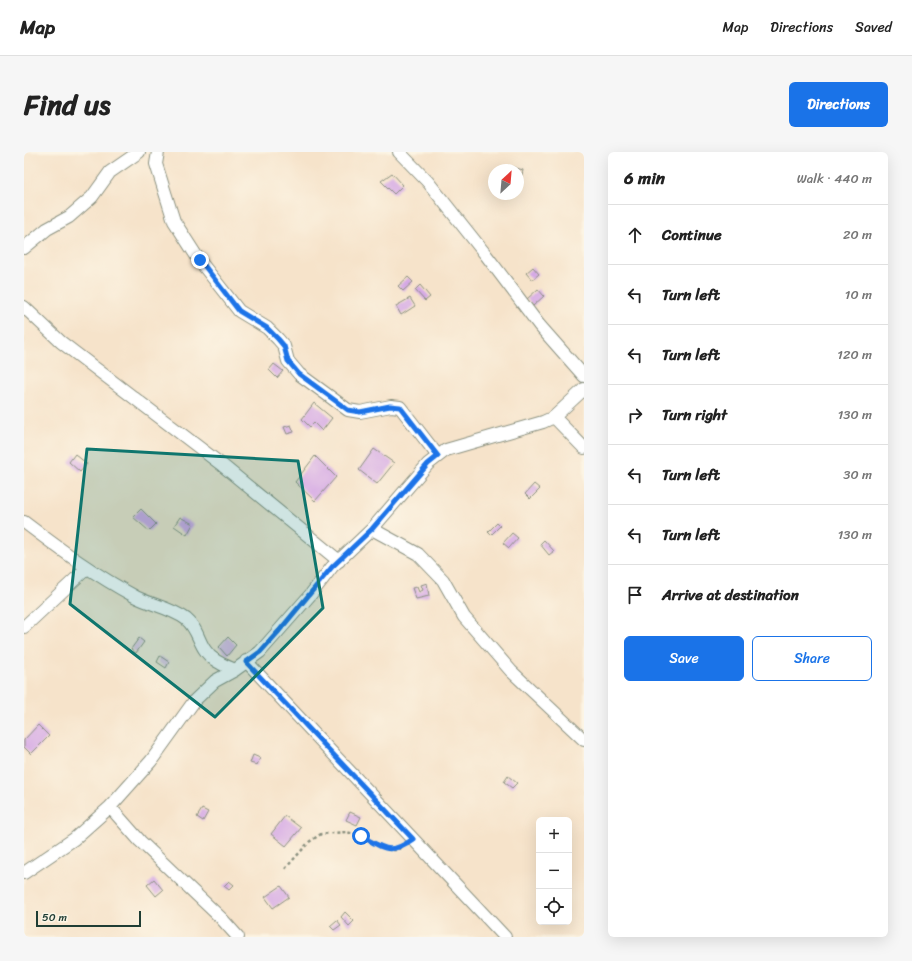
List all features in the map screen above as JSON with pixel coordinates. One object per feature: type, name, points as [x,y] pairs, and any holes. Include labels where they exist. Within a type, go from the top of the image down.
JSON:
[{"type":"street","points":[[24,248],[47,229],[69,217],[92,197],[110,172],[139,152]]},
{"type":"street","points":[[158,152],[156,164],[174,222],[203,266],[239,311],[267,328],[278,339],[284,346],[288,361],[299,374],[348,410],[360,412],[390,406],[400,407],[438,456]]},
{"type":"street","points":[[399,152],[428,182],[539,325],[584,376]]},
{"type":"street","points":[[24,307],[61,342],[222,465],[339,561]]},
{"type":"street","points":[[24,873],[74,839],[110,807],[151,762],[195,700],[215,681],[235,670],[260,652],[339,561],[372,529],[428,464],[446,450],[543,422],[554,417],[584,389]]},
{"type":"street","points":[[554,417],[584,448]]},
{"type":"street","points":[[24,522],[86,569],[138,598],[171,611],[187,620],[198,633],[205,650],[216,662],[235,670]]},
{"type":"street","points":[[372,529],[418,554],[444,580],[464,617],[510,671],[584,740]]},
{"type":"street","points":[[24,627],[86,569]]},
{"type":"street","points":[[246,662],[505,937]]},
{"type":"street","points":[[110,807],[140,841],[221,918],[238,937]]},
{"type":"path","points":[[286,869],[309,842],[321,834],[347,832],[361,836],[386,849],[395,850],[413,839]]},
{"type":"highlighted area","points":[[87,449],[298,461],[323,608],[215,717],[70,604]]},
{"type":"building","points":[[392,173],[403,185],[394,194],[381,181]]},
{"type":"building","points":[[533,267],[539,274],[532,280],[526,273]]},
{"type":"building","points":[[408,277],[413,282],[403,291],[398,286]]},
{"type":"building","points":[[420,285],[430,297],[425,301],[415,290]]},
{"type":"building","points":[[538,289],[544,296],[533,306],[527,299]]},
{"type":"building","points":[[410,298],[415,306],[401,315],[396,306]]},
{"type":"building","points":[[274,364],[283,371],[277,378],[269,370]]},
{"type":"building","points":[[314,403],[332,418],[322,431],[314,423],[310,427],[302,419]]},
{"type":"building","points":[[291,425],[294,432],[287,434],[284,427]]},
{"type":"building","points":[[374,449],[394,463],[377,484],[359,470]]},
{"type":"building","points":[[75,454],[87,464],[80,472],[69,462]]},
{"type":"building","points":[[315,456],[336,477],[315,501],[295,482]]},
{"type":"building","points":[[534,484],[540,489],[530,499],[525,494]]},
{"type":"building","points":[[141,509],[156,524],[149,531],[133,517]]},
{"type":"building","points":[[180,517],[193,524],[187,535],[174,526]]},
{"type":"building","points":[[497,523],[500,526],[491,535],[488,532]]},
{"type":"building","points":[[512,533],[518,538],[509,548],[503,543]]},
{"type":"building","points":[[544,540],[554,551],[549,555],[540,544]]},
{"type":"building","points":[[427,583],[429,596],[416,599],[412,588],[417,587],[419,592],[423,590],[421,585]]},
{"type":"building","points":[[228,637],[236,645],[227,656],[219,647]]},
{"type":"building","points":[[139,638],[144,642],[136,653],[131,649]]},
{"type":"building","points":[[160,656],[169,662],[166,668],[157,662]]},
{"type":"building","points":[[38,725],[49,736],[31,754],[24,747],[24,740]]},
{"type":"building","points":[[253,755],[260,758],[257,765],[250,763]]},
{"type":"building","points":[[508,776],[517,783],[512,788],[504,782]]},
{"type":"building","points":[[202,809],[208,812],[203,821],[197,817]]},
{"type":"building","points":[[350,812],[361,817],[357,825],[346,820]]},
{"type":"building","points":[[285,816],[301,828],[286,846],[271,834]]},
{"type":"building","points":[[154,879],[163,890],[156,896],[147,885]]},
{"type":"building","points":[[229,881],[234,885],[229,890],[224,886]]},
{"type":"building","points":[[281,886],[289,897],[273,908],[265,897]]},
{"type":"building","points":[[345,912],[354,921],[349,926],[341,917]]},
{"type":"building","points":[[337,920],[341,925],[334,930],[330,926]]},
{"type":"route","points":[[200,260],[219,287],[239,311],[267,328],[278,339],[284,346],[288,361],[299,374],[348,410],[360,412],[390,406],[400,407],[438,456],[428,464],[372,529],[332,567],[311,594],[260,652],[246,662],[413,839],[395,850],[386,849],[361,836]]}]
